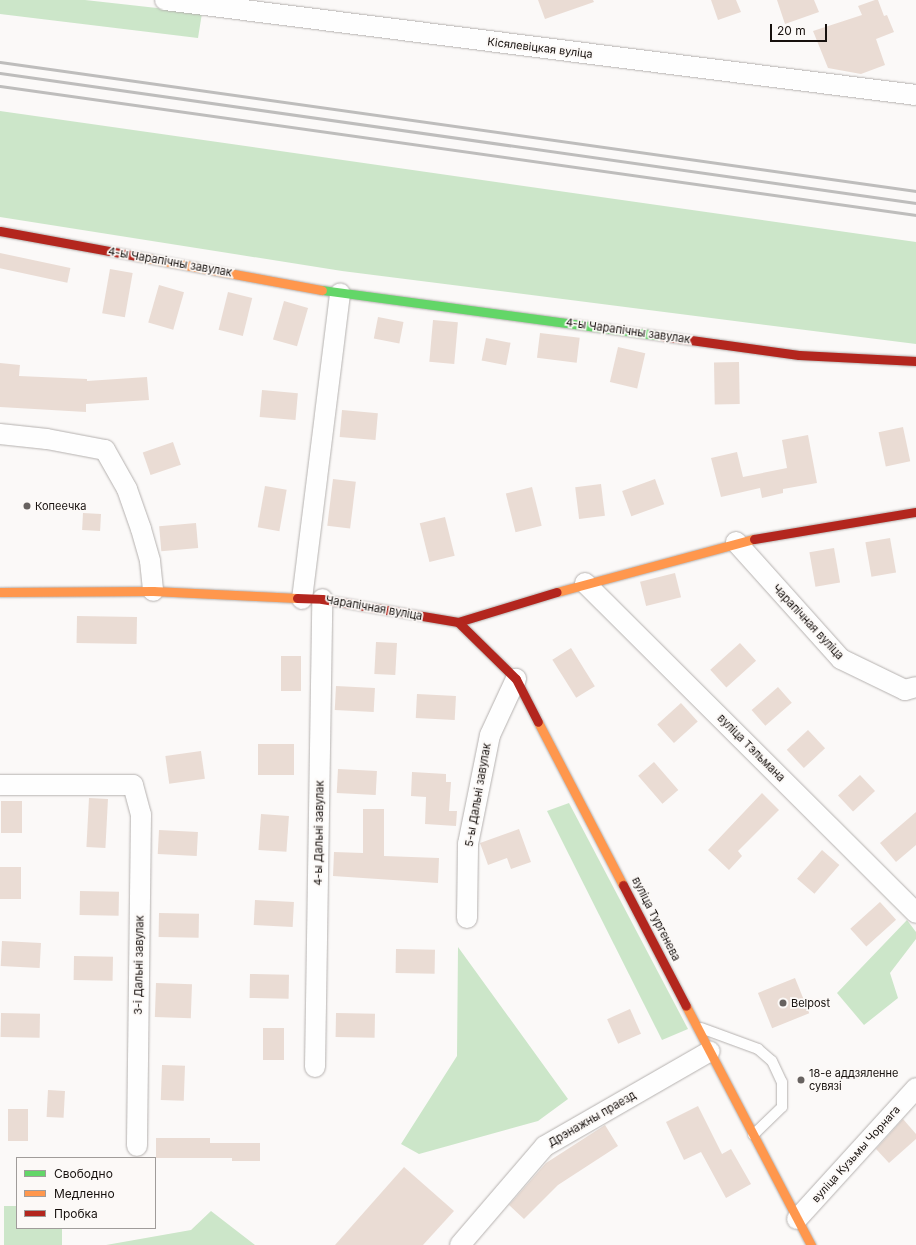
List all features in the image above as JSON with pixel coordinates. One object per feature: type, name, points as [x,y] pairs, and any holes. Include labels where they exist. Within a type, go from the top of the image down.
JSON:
[{"type":"street","name":"Кісялевіцкая вуліца","points":[[164,0],[916,95]]},
{"type":"street","name":"4-ы Чарапічны завулак","points":[[0,231],[340,293],[799,355],[916,361]]},
{"type":"street","points":[[302,599],[340,293]]},
{"type":"street","points":[[0,434],[47,439],[105,450],[127,489],[139,522],[150,561],[153,591]]},
{"type":"street","name":"Чарапічная вуліца","points":[[0,592],[153,591],[322,599],[458,622],[585,583],[736,542],[916,512]]},
{"type":"street","name":"Чарапічная вуліца","points":[[736,542],[841,659],[904,690],[916,688]]},
{"type":"street","name":"вуліца Тэльмана","points":[[585,583],[916,913]]},
{"type":"street","name":"4-ы Дальні завулак","points":[[316,1067],[322,599]]},
{"type":"street","name":"вуліца Тургенева","points":[[458,622],[516,679],[797,1219],[812,1244]]},
{"type":"street","name":"5-ы Дальні завулак","points":[[467,918],[468,844],[490,735],[516,679]]},
{"type":"street","name":"3-і Дальні завулак","points":[[0,785],[133,785],[141,815],[137,1146]]},
{"type":"street","name":"Дрэнажны праезд","points":[[460,1245],[545,1146],[710,1051]]},
{"type":"street","name":"вуліца Кузьмы Чорнага","points":[[797,1219],[916,1088]]},
{"type":"lane","points":[[698,1027],[758,1049],[772,1060],[782,1082],[782,1107],[753,1135]]},
{"type":"green space","points":[[0,0],[85,0],[202,13],[198,38],[0,14]]},
{"type":"green space","points":[[0,111],[916,242],[916,344],[342,271],[0,217]]},
{"type":"green space","points":[[569,803],[688,1029],[662,1040],[547,811]]},
{"type":"green space","points":[[907,920],[916,932],[916,939],[890,973],[898,998],[864,1025],[837,993]]},
{"type":"green space","points":[[458,947],[568,1099],[538,1121],[419,1154],[401,1144],[457,1056]]},
{"type":"green space","points":[[4,1206],[16,1206],[16,1229],[62,1229],[62,1245],[4,1245]]},
{"type":"green space","points":[[211,1211],[255,1245],[106,1245],[191,1230]]},
{"type":"building","points":[[538,0],[593,0],[594,2],[545,19]]},
{"type":"building","points":[[711,0],[736,0],[741,12],[718,20]]},
{"type":"building","points":[[777,0],[814,0],[819,12],[785,24]]},
{"type":"building","points":[[878,0],[884,16],[887,15],[894,32],[876,39],[885,65],[861,74],[828,68],[813,31],[862,15],[858,6]]},
{"type":"building","points":[[0,253],[70,268],[67,283],[0,268]]},
{"type":"building","points":[[110,269],[133,273],[125,317],[102,313]]},
{"type":"building","points":[[159,285],[184,292],[173,330],[148,322]]},
{"type":"building","points":[[228,292],[252,298],[243,336],[219,330]]},
{"type":"building","points":[[284,301],[308,308],[297,346],[273,339]]},
{"type":"building","points":[[378,317],[404,322],[399,344],[374,339]]},
{"type":"building","points":[[433,320],[458,322],[454,364],[429,362]]},
{"type":"building","points":[[540,333],[580,338],[577,363],[537,358]]},
{"type":"building","points":[[486,338],[511,343],[506,365],[482,361]]},
{"type":"building","points":[[618,347],[645,353],[637,388],[610,382]]},
{"type":"building","points":[[714,362],[739,362],[740,404],[715,404]]},
{"type":"building","points":[[0,363],[20,365],[19,376],[87,379],[87,381],[147,377],[149,400],[86,404],[86,412],[0,407]]},
{"type":"building","points":[[262,390],[298,393],[296,420],[260,417]]},
{"type":"building","points":[[342,410],[378,413],[376,440],[340,437]]},
{"type":"building","points":[[903,427],[910,461],[886,466],[879,432]]},
{"type":"building","points":[[808,435],[817,483],[783,489],[783,493],[762,498],[760,488],[721,497],[711,458],[737,452],[743,477],[787,468],[782,440]]},
{"type":"building","points":[[173,442],[181,465],[151,475],[143,452]]},
{"type":"building","points":[[333,479],[356,482],[350,528],[327,526]]},
{"type":"building","points":[[655,479],[664,504],[631,516],[622,491]]},
{"type":"building","points":[[601,484],[605,516],[579,519],[575,487]]},
{"type":"building","points":[[265,486],[287,490],[279,531],[258,527]]},
{"type":"building","points":[[532,487],[542,526],[515,532],[506,494]]},
{"type":"building","points":[[83,513],[101,514],[100,531],[82,530]]},
{"type":"building","points":[[445,517],[455,556],[429,562],[420,523]]},
{"type":"building","points":[[196,523],[198,548],[161,551],[159,526]]},
{"type":"building","points":[[890,538],[896,572],[871,577],[865,542]]},
{"type":"building","points":[[834,548],[840,582],[815,587],[809,552]]},
{"type":"building","points":[[675,573],[681,597],[646,606],[640,582]]},
{"type":"building","points":[[77,616],[137,617],[137,644],[77,643]]},
{"type":"building","points":[[376,642],[397,643],[395,675],[374,674]]},
{"type":"building","points":[[740,643],[756,661],[726,688],[710,670]]},
{"type":"building","points":[[571,648],[595,686],[576,698],[552,660]]},
{"type":"building","points":[[281,656],[301,656],[301,691],[281,691]]},
{"type":"building","points":[[336,686],[375,688],[374,712],[335,710]]},
{"type":"building","points":[[778,687],[792,703],[765,726],[752,710]]},
{"type":"building","points":[[417,694],[456,696],[455,720],[416,718]]},
{"type":"building","points":[[681,703],[698,722],[674,743],[657,724]]},
{"type":"building","points":[[808,730],[825,748],[804,768],[787,750]]},
{"type":"building","points":[[258,744],[294,744],[294,775],[258,775]]},
{"type":"building","points":[[201,751],[205,779],[169,784],[165,756]]},
{"type":"building","points":[[654,762],[678,790],[662,804],[638,776]]},
{"type":"building","points":[[338,769],[377,771],[376,795],[337,793]]},
{"type":"building","points":[[412,772],[446,774],[446,782],[451,782],[449,811],[457,811],[456,826],[425,824],[426,797],[411,796]]},
{"type":"building","points":[[860,775],[875,791],[853,812],[838,795]]},
{"type":"building","points":[[762,793],[779,810],[738,851],[742,856],[729,870],[708,850]]},
{"type":"building","points":[[89,798],[108,799],[105,848],[86,847]]},
{"type":"building","points":[[1,801],[22,801],[22,833],[1,833]]},
{"type":"building","points":[[363,809],[384,809],[384,856],[439,858],[438,883],[333,876],[334,852],[363,853]]},
{"type":"building","points":[[916,812],[916,845],[896,862],[880,843]]},
{"type":"building","points":[[261,814],[289,816],[286,852],[258,850]]},
{"type":"building","points":[[519,829],[531,862],[511,869],[507,858],[488,865],[480,843]]},
{"type":"building","points":[[159,830],[198,832],[197,856],[158,854]]},
{"type":"building","points":[[822,850],[839,865],[814,894],[797,879]]},
{"type":"building","points":[[0,867],[21,867],[21,899],[0,899]]},
{"type":"building","points":[[80,891],[119,892],[119,916],[80,915]]},
{"type":"building","points":[[255,900],[294,902],[293,927],[254,925]]},
{"type":"building","points":[[880,902],[896,920],[866,947],[850,929]]},
{"type":"building","points":[[159,913],[199,914],[199,938],[159,937]]},
{"type":"building","points":[[2,941],[41,943],[40,968],[1,966]]},
{"type":"building","points":[[396,949],[435,950],[435,974],[396,973]]},
{"type":"building","points":[[74,956],[113,957],[113,981],[74,980]]},
{"type":"building","points":[[250,974],[289,975],[289,999],[250,998]]},
{"type":"building","name":"Belpost","points":[[795,978],[809,1013],[772,1028],[758,993]]},
{"type":"building","points":[[156,983],[192,984],[191,1018],[155,1017]]},
{"type":"building","points":[[630,1009],[641,1034],[618,1044],[607,1019]]},
{"type":"building","points":[[1,1013],[40,1014],[40,1038],[1,1037]]},
{"type":"building","points":[[336,1013],[375,1014],[375,1038],[336,1037]]},
{"type":"building","points":[[263,1028],[284,1028],[284,1060],[263,1060]]},
{"type":"building","points":[[162,1065],[185,1066],[184,1101],[161,1100]]},
{"type":"building","points":[[48,1090],[65,1091],[64,1118],[47,1117]]},
{"type":"building","points":[[698,1106],[722,1154],[731,1149],[751,1184],[726,1198],[701,1152],[684,1160],[666,1122]]},
{"type":"building","points":[[8,1109],[28,1109],[28,1141],[8,1141]]},
{"type":"building","points":[[903,1119],[916,1134],[916,1139],[889,1163],[876,1149]]},
{"type":"building","points":[[605,1125],[618,1146],[558,1185],[524,1219],[509,1205],[546,1163]]},
{"type":"building","points":[[156,1138],[210,1138],[210,1143],[260,1143],[260,1161],[232,1161],[232,1158],[156,1158]]},
{"type":"building","points":[[404,1167],[454,1211],[423,1245],[335,1245]]},
{"type":"railway","points":[[0,62],[916,191]]},
{"type":"railway","points":[[0,73],[916,203]]},
{"type":"railway","points":[[0,86],[916,215]]},
{"type":"traffic: fast","points":[[322,290],[662,336]]},
{"type":"traffic: slow","points":[[136,256],[322,290]]},
{"type":"traffic: slow","points":[[557,592],[754,539]]},
{"type":"traffic: slow","points":[[0,592],[153,591],[297,598]]},
{"type":"traffic: slow","points":[[538,722],[623,885]]},
{"type":"traffic: slow","points":[[686,1006],[811,1245]]},
{"type":"traffic: jam","points":[[0,231],[136,256]]},
{"type":"traffic: jam","points":[[662,336],[799,355],[916,361]]},
{"type":"traffic: jam","points":[[754,539],[916,512]]},
{"type":"traffic: jam","points":[[297,598],[322,599],[458,622],[557,592]]},
{"type":"traffic: jam","points":[[458,622],[516,679],[538,722]]},
{"type":"traffic: jam","points":[[623,885],[686,1006]]},
{"type":"place","name":"Копеечка","points":[[27,506]]},
{"type":"place","name":"Belpost","points":[[783,1003]]},
{"type":"place","name":"18-е аддзяленне сувязі","points":[[801,1080]]}]
